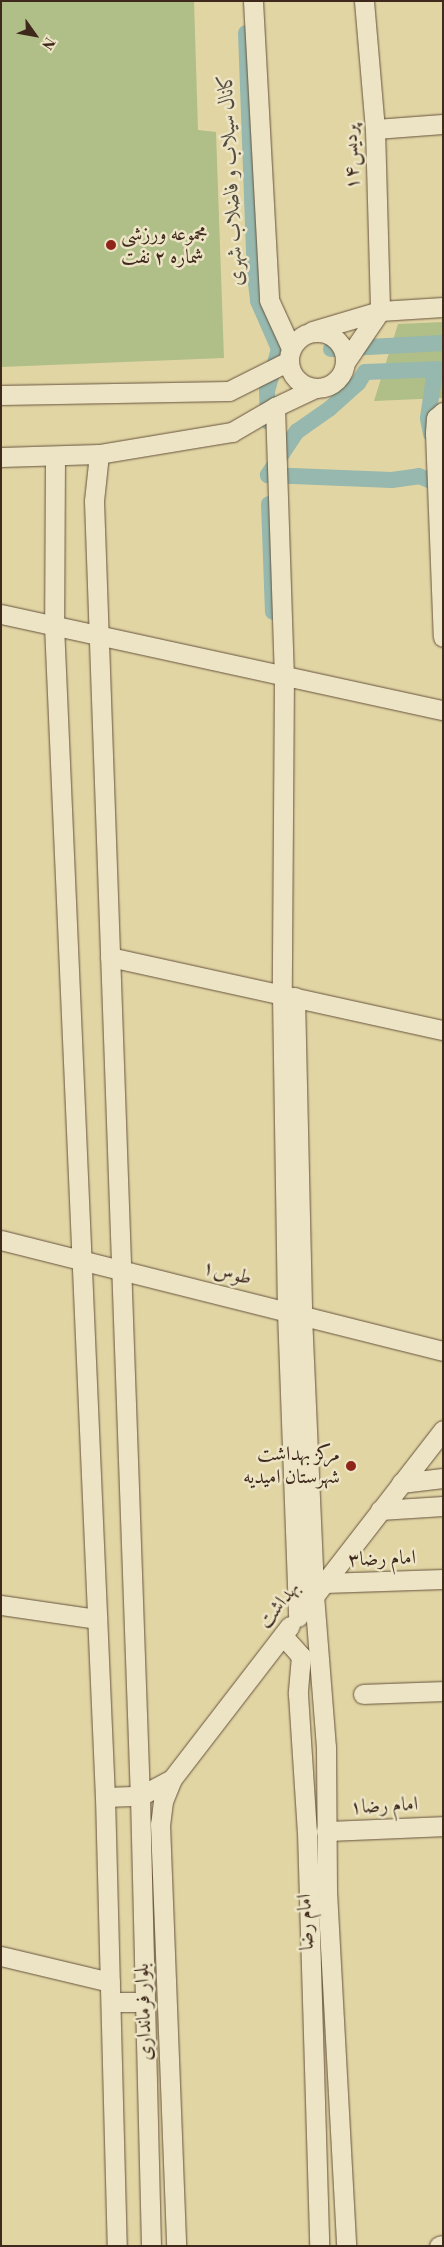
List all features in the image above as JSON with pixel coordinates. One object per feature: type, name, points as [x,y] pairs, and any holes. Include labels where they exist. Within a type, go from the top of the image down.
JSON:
[{"type":"street","points":[[253,1],[269,300],[290,354],[296,379],[315,388]]},
{"type":"street","name":"پردیس۱۴","points":[[364,1],[375,129],[380,311]]},
{"type":"street","points":[[375,129],[443,124]]},
{"type":"street","points":[[1,395],[230,391],[290,354],[299,338],[310,332],[380,311],[443,307]]},
{"type":"street","points":[[1,458],[99,454],[232,432],[275,406],[336,381],[346,361],[380,311]]},
{"type":"street","points":[[310,332],[324,331],[336,337],[344,348],[346,361]]},
{"type":"street","points":[[275,406],[284,674],[298,1617]]},
{"type":"street","points":[[443,412],[436,418],[435,433],[443,637]]},
{"type":"street","name":"بلوار فرمانداری","points":[[99,454],[94,501],[140,1796],[151,2246]]},
{"type":"street","points":[[55,456],[54,626],[105,1797],[117,2246]]},
{"type":"street","points":[[1,614],[54,626],[99,632],[443,710]]},
{"type":"street","points":[[110,957],[443,1030]]},
{"type":"street","name":"طوس۱","points":[[1,1240],[443,1351]]},
{"type":"street","name":"امام رضا","points":[[295,1314],[319,1589],[326,1748],[326,1831],[346,2246]]},
{"type":"street","name":"بهداشت","points":[[140,1796],[172,1779],[443,1430]]},
{"type":"street","points":[[401,1483],[443,1478]]},
{"type":"street","points":[[380,1510],[443,1506]]},
{"type":"street","name":"امام رضا۳","points":[[319,1589],[443,1579]]},
{"type":"street","points":[[1,1605],[97,1620]]},
{"type":"street","name":"امام رضا","points":[[283,1636],[301,1656],[298,1694],[307,1832],[319,2246]]},
{"type":"street","points":[[363,1694],[443,1691]]},
{"type":"street","name":"بلوار فرمانداری","points":[[172,1779],[163,1801],[160,1824],[176,2246]]},
{"type":"street","points":[[105,1797],[140,1796]]},
{"type":"street","name":"امام رضا۱","points":[[326,1831],[443,1826]]},
{"type":"street","points":[[1,1956],[110,1982]]},
{"type":"street","points":[[110,2002],[144,2002]]},
{"type":"street","points":[[439,2246],[443,2245]]},
{"type":"green space","name":"مجموعه ورزشی شماره ۲ نفت","points":[[1,1],[194,1],[198,130],[216,132],[224,358],[1,367]]},
{"type":"green space","points":[[443,322],[443,398],[374,401],[398,324]]},
{"type":"waterway","name":"کانال سیلاب و فاضلاب شهری","points":[[246,33],[255,275],[258,301],[279,349],[267,391],[268,422]]},
{"type":"waterway","name":"کانال سیلاب و فاضلاب شهری","points":[[331,349],[443,343]]},
{"type":"waterway","name":"کانال سیلاب و فاضلاب شهری","points":[[443,369],[365,372],[358,383],[329,409],[297,431],[268,475],[392,480],[419,476],[443,486]]},
{"type":"waterway","name":"کانال سیلاب و فاضلاب شهری","points":[[431,434],[428,418],[435,370]]},
{"type":"waterway","name":"کانال سیلاب و فاضلاب شهری","points":[[269,504],[273,612]]},
{"type":"place","name":"مجموعه ورزشی شماره ۲ نفت","points":[[111,245]]},
{"type":"place","name":"مرکز بهداشت شهرستان امیدیه","points":[[351,1466]]}]
